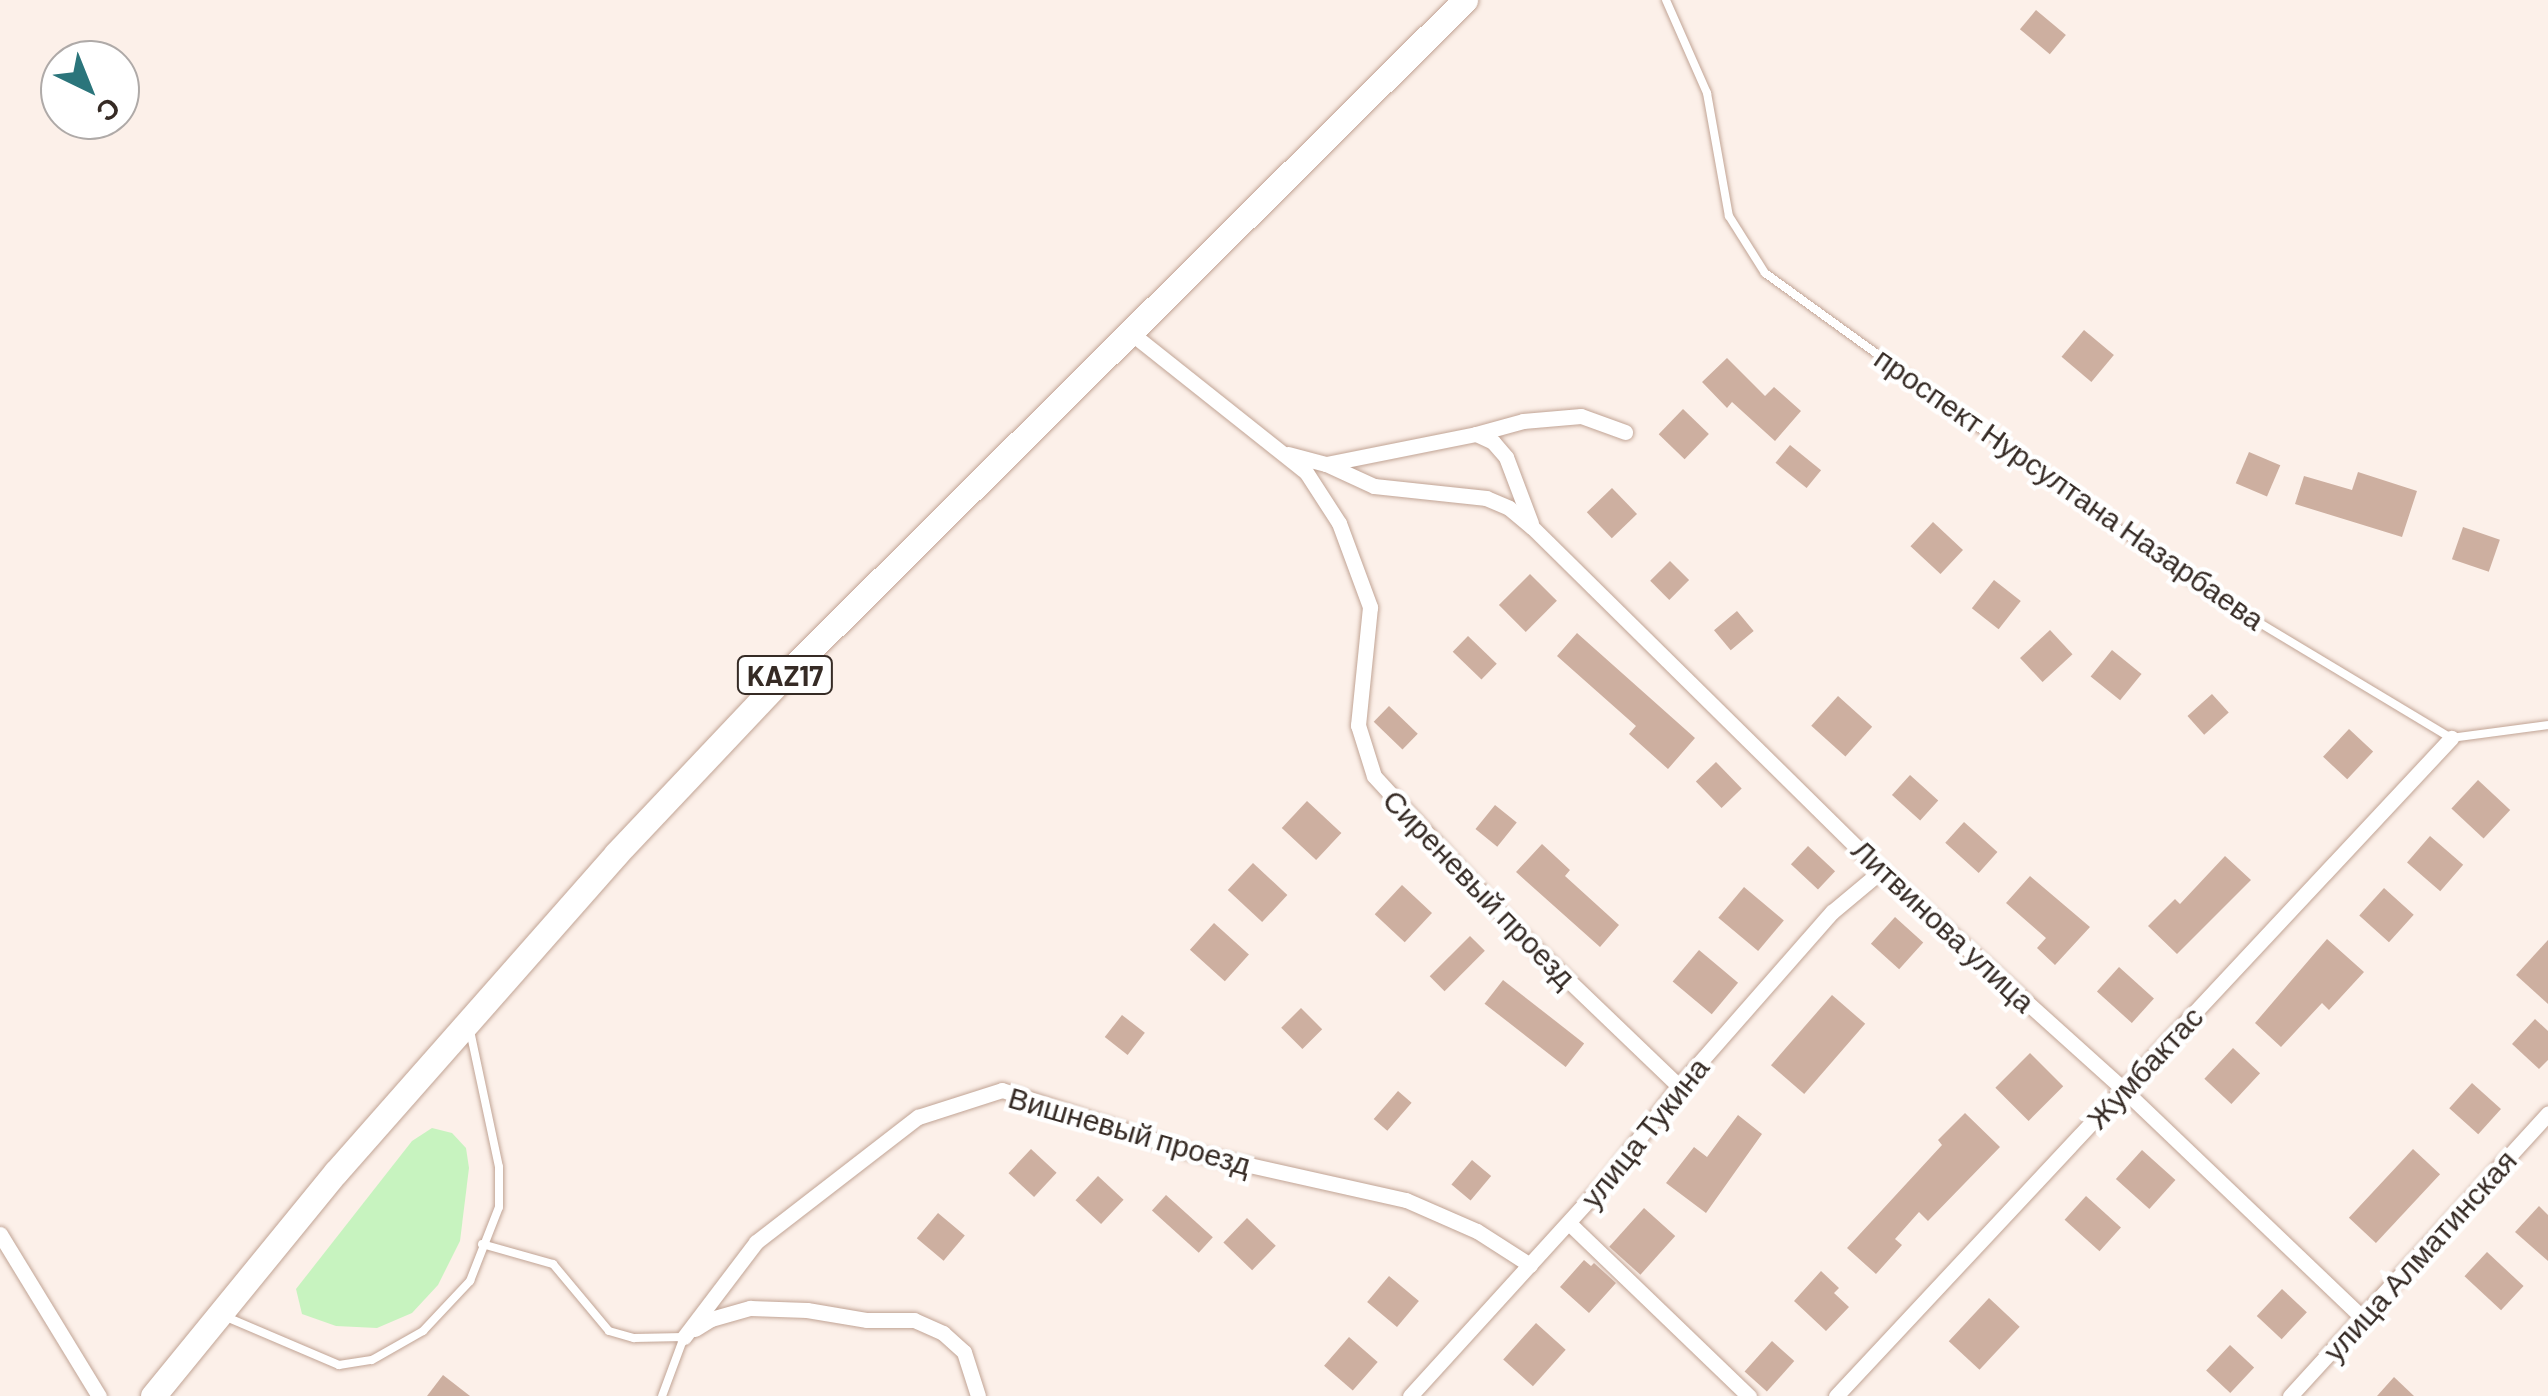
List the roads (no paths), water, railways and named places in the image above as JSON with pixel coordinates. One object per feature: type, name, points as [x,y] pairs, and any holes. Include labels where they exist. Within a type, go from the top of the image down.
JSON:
[{"type":"main road","name":"KAZ17","points":[[153,1396],[468,1019],[786,674],[1465,0]]},
{"type":"street","name":"Сиреневый проезд","points":[[1130,333],[1306,472],[1339,523],[1370,606],[1358,725],[1374,776],[1515,928],[1679,1086]]},
{"type":"street","points":[[1326,464],[1523,421],[1581,416],[1625,432]]},
{"type":"street","points":[[1476,434],[1493,442],[1506,457],[1532,526]]},
{"type":"street","points":[[1278,451],[1326,464],[1374,486],[1486,498],[1509,508],[1532,526]]},
{"type":"street","name":"Литвинова улица","points":[[1532,526],[1882,870],[2124,1089],[2362,1317]]},
{"type":"street","name":"Жумбактас","points":[[1836,1396],[2451,738]]},
{"type":"street","name":"улица Тукина","points":[[1410,1396],[1569,1223],[1679,1086],[1832,912],[1882,870]]},
{"type":"street","name":"Вишневый проезд","points":[[684,1337],[756,1242],[918,1117],[1002,1090],[1191,1152],[1406,1200],[1477,1231],[1530,1265]]},
{"type":"street","name":"улица Алматинская","points":[[2290,1396],[2548,1113]]},
{"type":"street","points":[[1569,1223],[1749,1396]]},
{"type":"street","points":[[0,1234],[99,1396]]},
{"type":"street","points":[[684,1337],[710,1319],[750,1308],[808,1310],[866,1320],[914,1320],[943,1333],[964,1352],[978,1396]]},
{"type":"lane","name":"проспект Нурсултана Назарбаева","points":[[1666,0],[1707,92],[1729,216],[1765,273],[2198,586],[2451,738]]},
{"type":"lane","points":[[2451,738],[2548,725]]},
{"type":"lane","points":[[220,1314],[339,1364],[372,1360],[423,1332],[470,1281],[500,1207],[499,1167],[468,1019]]},
{"type":"lane","points":[[482,1244],[553,1264],[609,1330],[634,1338],[684,1337],[662,1396]]}]
